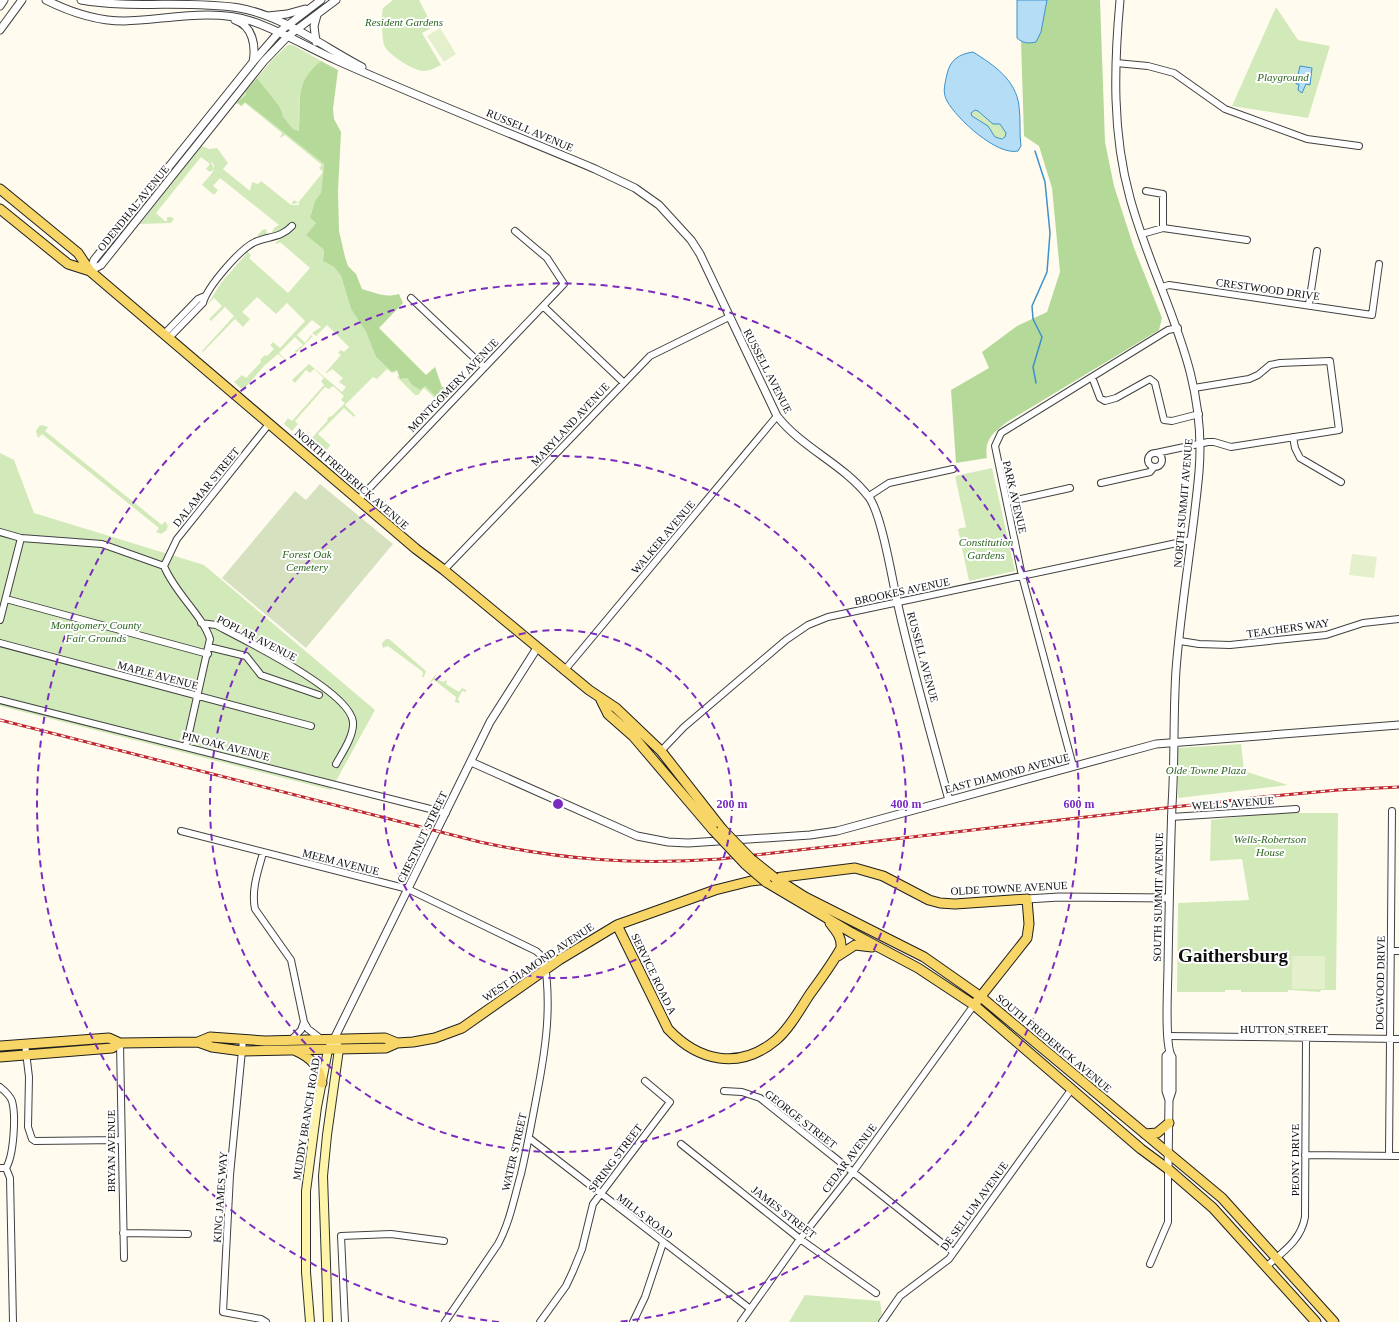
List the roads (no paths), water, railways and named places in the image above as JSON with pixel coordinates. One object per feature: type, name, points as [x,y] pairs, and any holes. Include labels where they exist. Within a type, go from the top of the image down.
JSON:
[{"type":"main road","name":"NORTH FREDERICK AVENUE","points":[[0,188],[78,253],[90,271],[416,549],[444,570],[564,671],[601,700],[616,708],[661,752],[718,830]]},
{"type":"main road","name":"NORTH FREDERICK AVENUE","points":[[0,209],[68,264],[90,271]]},
{"type":"main road","name":"NORTH FREDERICK AVENUE","points":[[601,700],[608,714],[633,736],[718,830]]},
{"type":"main road","points":[[718,830],[745,864],[766,882],[792,899],[918,968],[974,1006],[1071,1090],[1141,1149],[1168,1169],[1213,1208],[1316,1322]]},
{"type":"main road","name":"SOUTH FREDERICK AVENUE","points":[[718,830],[775,878],[805,896],[924,957],[981,997],[1222,1198],[1277,1257],[1334,1322]]},
{"type":"main road","name":"OLDE TOWNE AVENUE","points":[[786,875],[856,868],[883,876],[929,900],[940,903],[955,904],[1027,899]]},
{"type":"main road","name":"WEST DIAMOND AVENUE","points":[[0,1046],[109,1038],[120,1043],[198,1042],[212,1047],[242,1051],[328,1050],[386,1048],[398,1043],[429,1040],[462,1028],[546,969],[617,925],[715,890],[751,881],[786,875]]},
{"type":"main road","points":[[974,1006],[1027,938],[1029,924],[1027,899]]},
{"type":"main road","points":[[826,918],[841,941],[840,948],[834,959]]},
{"type":"main road","name":"SERVICE ROAD A","points":[[617,925],[668,1028],[677,1039],[692,1050],[717,1058],[732,1058],[748,1055],[761,1050],[776,1040],[792,1020],[834,959]]},
{"type":"main road","points":[[834,959],[845,950],[855,945],[881,949]]},
{"type":"main road","name":"WEST DIAMOND AVENUE","points":[[198,1042],[210,1037],[243,1040],[385,1038],[398,1043]]},
{"type":"main road","points":[[334,1039],[339,1049]]},
{"type":"main road","name":"MUDDY BRANCH ROAD","points":[[310,1322],[306,1272],[306,1191],[312,1142],[328,1050],[334,1039]]},
{"type":"main road","name":"WEST DIAMOND AVENUE","points":[[0,1057],[112,1048],[120,1043]]},
{"type":"main road","name":"MUDDY BRANCH ROAD","points":[[328,1322],[323,1176],[339,1049]]},
{"type":"main road","points":[[293,1050],[314,1061],[321,1075],[322,1083]]},
{"type":"main road","points":[[1145,1134],[1157,1132],[1169,1123]]},
{"type":"street","points":[[0,6],[4,0]]},
{"type":"street","points":[[0,30],[22,0]]},
{"type":"street","name":"RUSSELL AVENUE","points":[[46,0],[61,7],[109,20],[219,16],[233,16],[250,20],[288,36],[337,61],[595,169],[635,188],[673,218],[691,240],[700,254],[777,416],[788,430],[812,447],[869,496],[878,518],[897,602],[950,800]]},
{"type":"street","name":"RUSSELL AVENUE","points":[[81,0],[103,4],[215,4],[240,8],[265,16],[299,30],[316,42],[403,88]]},
{"type":"street","name":"ODENDHAL AVENUE","points":[[90,271],[101,265],[264,61],[288,36],[299,30],[336,0]]},
{"type":"street","name":"NORTH SUMMIT AVENUE","points":[[1120,0],[1116,63],[1116,120],[1120,154],[1130,200],[1178,328],[1194,388],[1199,414],[1200,443],[1175,691],[1174,742]]},
{"type":"street","points":[[265,16],[298,12],[319,2]]},
{"type":"street","name":"ODENDHAL AVENUE","points":[[90,271],[94,260],[253,62],[279,32],[319,2]]},
{"type":"street","points":[[316,42],[314,26],[318,14]]},
{"type":"street","points":[[219,16],[238,21],[245,26],[254,43],[253,62]]},
{"type":"street","points":[[1116,63],[1148,66],[1174,73],[1225,109],[1307,139],[1359,146]]},
{"type":"street","points":[[1146,191],[1163,194],[1163,228]]},
{"type":"street","points":[[166,336],[203,302],[205,296],[247,247],[257,241],[281,235],[292,226]]},
{"type":"street","points":[[1142,234],[1163,228],[1247,240]]},
{"type":"street","name":"MONTGOMERY AVENUE","points":[[358,500],[564,284],[547,258],[515,231]]},
{"type":"street","points":[[1309,304],[1317,251]]},
{"type":"street","name":"CRESTWOOD DRIVE","points":[[1162,287],[1169,284],[1309,304],[1372,315],[1379,264]]},
{"type":"street","points":[[411,298],[484,367]]},
{"type":"street","points":[[543,306],[623,382]]},
{"type":"street","name":"MARYLAND AVENUE","points":[[444,570],[623,382],[650,356],[657,351],[729,317]]},
{"type":"street","name":"PARK AVENUE","points":[[1073,766],[1022,576],[1007,502],[995,453],[995,446],[1001,433],[1168,330],[1178,328]]},
{"type":"street","points":[[1154,467],[1150,465],[1148,460],[1151,454],[1200,443],[1214,442],[1231,447],[1339,430],[1330,361],[1280,363],[1270,365],[1258,375],[1249,379],[1194,388]]},
{"type":"street","points":[[1092,377],[1100,398],[1105,402],[1116,398],[1150,379],[1155,383],[1164,420],[1172,421],[1199,414]]},
{"type":"street","name":"WALKER AVENUE","points":[[564,671],[777,416]]},
{"type":"street","name":"DALAMAR STREET","points":[[164,566],[177,539],[269,424]]},
{"type":"street","points":[[1293,437],[1295,448],[1300,458],[1341,482]]},
{"type":"street","points":[[1101,483],[1150,472],[1154,467],[1158,466],[1162,462],[1161,456],[1156,453]]},
{"type":"street","points":[[869,496],[889,483],[953,469]]},
{"type":"street","points":[[1007,502],[1070,488]]},
{"type":"street","points":[[0,532],[21,538],[102,544],[164,566]]},
{"type":"street","points":[[0,620],[21,538]]},
{"type":"street","name":"BROOKES AVENUE","points":[[661,752],[684,727],[796,632],[828,617],[1191,540]]},
{"type":"street","name":"POPLAR AVENUE","points":[[164,566],[173,585],[202,623],[216,624],[305,674],[340,701],[348,710],[353,723],[346,744],[336,764]]},
{"type":"street","points":[[6,599],[208,654]]},
{"type":"street","name":"TEACHERS WAY","points":[[1180,641],[1230,646],[1326,635],[1363,623],[1399,619]]},
{"type":"street","points":[[186,746],[209,647],[209,636],[202,623]]},
{"type":"street","name":"MAPLE AVENUE","points":[[0,643],[311,726]]},
{"type":"street","points":[[209,647],[246,656],[261,675],[319,695]]},
{"type":"street","name":"CHESTNUT STREET","points":[[334,1039],[497,711],[537,648]]},
{"type":"street","name":"PIN OAK AVENUE","points":[[0,700],[446,813]]},
{"type":"street","name":"EAST DIAMOND AVENUE","points":[[471,762],[637,836],[668,842],[688,843],[837,831],[1156,744],[1399,725]]},
{"type":"street","name":"SOUTH SUMMIT AVENUE","points":[[1150,1264],[1168,1222],[1169,1100],[1166,1091],[1169,1076],[1166,1056],[1169,1053],[1169,898],[1174,742]]},
{"type":"street","name":"WELLS AVENUE","points":[[1171,817],[1296,809]]},
{"type":"street","name":"DOGWOOD DRIVE","points":[[1389,1155],[1392,811]]},
{"type":"street","name":"MEEM AVENUE","points":[[181,831],[408,889],[536,951],[544,958],[546,969]]},
{"type":"street","points":[[263,853],[255,882],[253,900],[255,909],[291,960],[304,1022],[308,1029],[321,1039]]},
{"type":"street","points":[[1391,866],[1399,866]]},
{"type":"street","name":"OLDE TOWNE AVENUE","points":[[1027,899],[1059,897],[1169,898]]},
{"type":"street","points":[[1391,951],[1399,951]]},
{"type":"street","name":"WATER STREET","points":[[445,1322],[504,1233],[529,1138],[547,1040],[548,994],[546,969]]},
{"type":"street","name":"CEDAR AVENUE","points":[[741,1322],[749,1308],[852,1172],[974,1006]]},
{"type":"street","points":[[291,1040],[301,1030],[304,1022]]},
{"type":"street","name":"HUTTON STREET","points":[[1168,1036],[1306,1039],[1399,1039]]},
{"type":"street","name":"PEONY DRIVE","points":[[1267,1266],[1296,1240],[1303,1227],[1306,1039]]},
{"type":"street","name":"KING JAMES WAY","points":[[243,1040],[230,1175],[223,1312],[261,1319],[266,1322]]},
{"type":"street","name":"BRYAN AVENUE","points":[[120,1043],[122,1054],[121,1140],[124,1258]]},
{"type":"street","points":[[25,1044],[28,1054],[28,1127],[30,1135],[36,1141],[121,1140]]},
{"type":"street","name":"SPRING STREET","points":[[540,1322],[566,1286],[573,1271],[582,1249],[593,1204],[670,1102],[644,1081]]},
{"type":"street","points":[[0,1086],[10,1097],[12,1107],[12,1155],[3,1168],[10,1178],[13,1322]]},
{"type":"street","name":"DE SELLUM AVENUE","points":[[882,1322],[900,1296],[942,1266],[1071,1090]]},
{"type":"street","name":"GEORGE STREET","points":[[724,1091],[742,1092],[760,1098],[953,1252]]},
{"type":"street","name":"MILLS ROAD","points":[[529,1138],[749,1308]]},
{"type":"street","name":"JAMES STREET","points":[[681,1144],[800,1239],[876,1293]]},
{"type":"street","points":[[1305,1155],[1399,1156]]},
{"type":"street","points":[[123,1233],[188,1234]]},
{"type":"street","points":[[346,1322],[341,1236],[391,1234],[444,1241]]},
{"type":"street","points":[[633,1322],[645,1297],[663,1243]]},
{"type":"water","points":[[1017,0],[1047,0],[1041,32],[1036,42],[1026,43],[1017,38]]},
{"type":"water","points":[[973,52],[989,62],[1003,74],[1014,88],[1020,111],[1021,146],[1018,151],[1009,151],[999,148],[978,135],[959,117],[947,101],[944,88],[950,65],[959,56]],"holes":[[[975,110],[993,124],[1000,124],[1006,133],[1005,137],[1002,139],[995,137],[988,126],[972,116],[971,113]]]},
{"type":"water","points":[[1300,66],[1312,68],[1310,85],[1306,84],[1302,93],[1298,90],[1299,84],[1296,84]]},
{"type":"waterway","points":[[1035,151],[1045,182],[1050,233],[1047,272],[1032,306],[1033,319],[1042,337],[1033,367],[1036,383]]},
{"type":"railway","points":[[0,720],[480,842],[541,853],[600,860],[689,861],[720,859],[1261,797],[1338,790],[1399,787]]},
{"type":"district","name":"Gaithersburg","points":[[1233,955]]},
{"type":"park label","name":"Resident Gardens","points":[[404,22]]},
{"type":"park label","name":"Playground","points":[[1283,77]]},
{"type":"park label","name":"Constitution Gardens","points":[[986,548]]},
{"type":"park label","name":"Forest Oak Cemetery","points":[[307,560]]},
{"type":"park label","name":"Montgomery County Fair Grounds","points":[[96,631]]},
{"type":"park label","name":"Olde Towne Plaza","points":[[1206,770]]},
{"type":"park label","name":"Wells-Robertson House","points":[[1270,845]]}]
